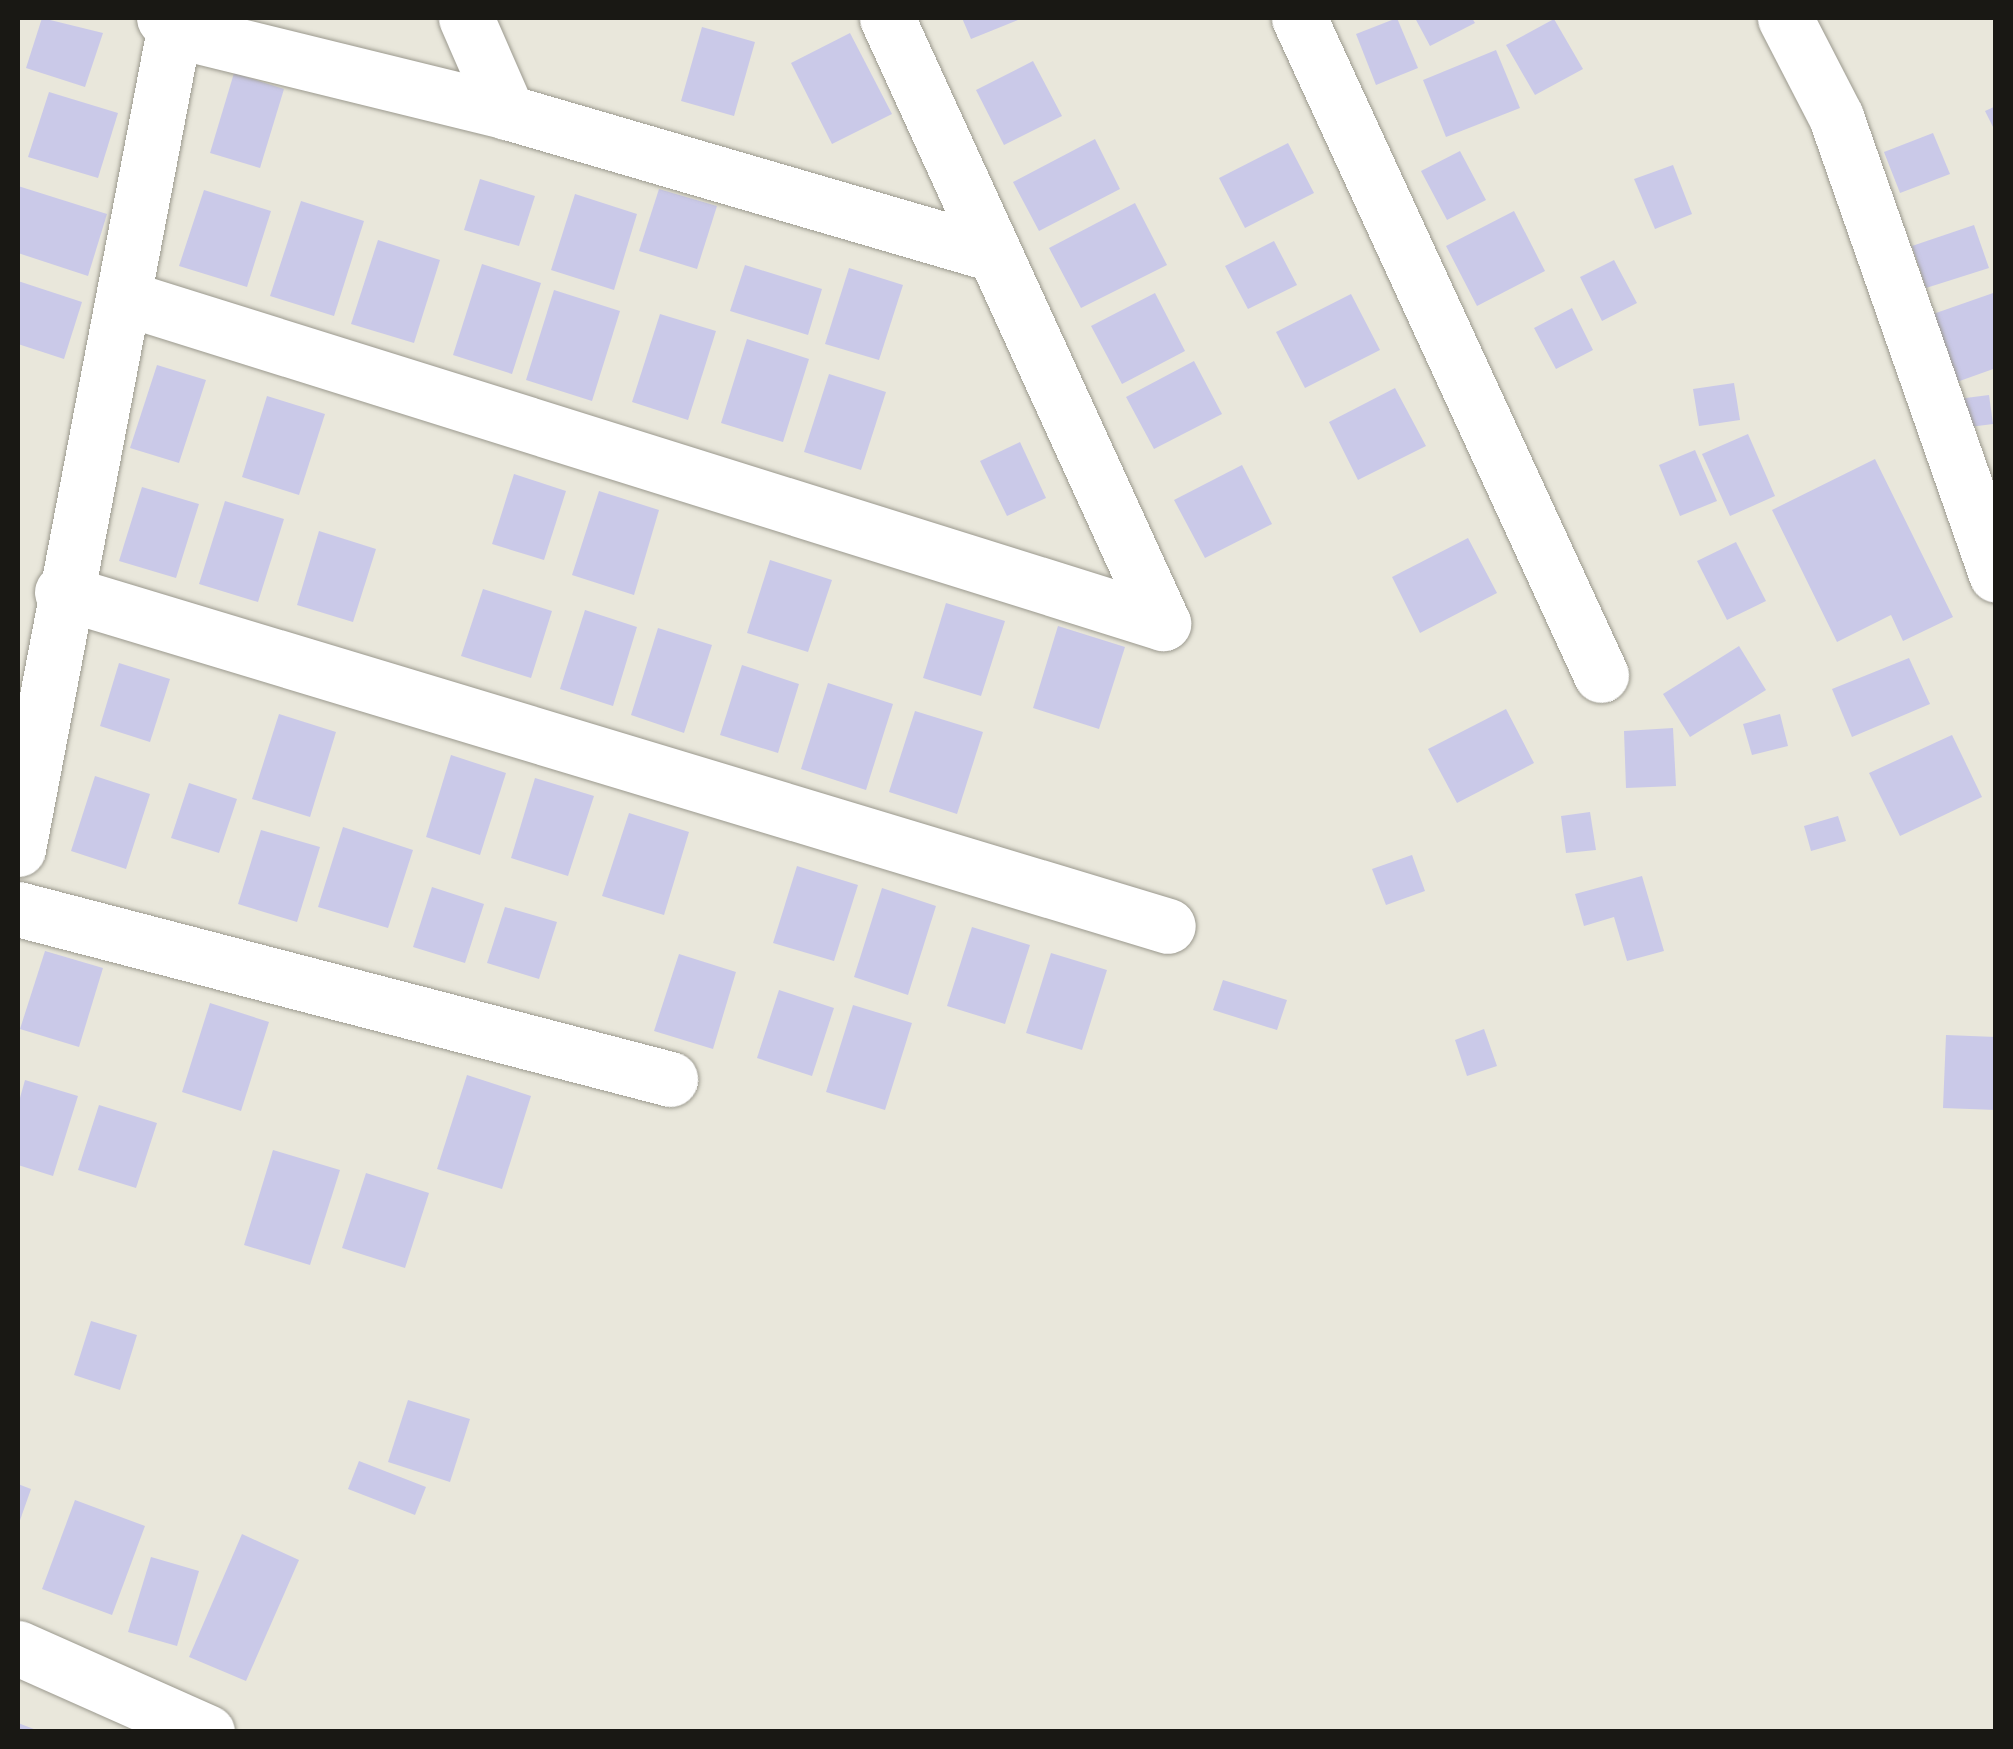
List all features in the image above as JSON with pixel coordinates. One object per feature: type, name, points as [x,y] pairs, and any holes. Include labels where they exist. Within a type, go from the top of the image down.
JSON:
[{"type":"street","points":[[466,18],[507,112]]},
{"type":"street","points":[[125,298],[1163,623],[990,253],[887,18]]},
{"type":"street","points":[[1299,18],[1600,675]]},
{"type":"street","points":[[1785,18],[1836,117],[1996,575]]},
{"type":"street","points":[[18,849],[62,592],[125,298],[169,24],[507,112],[990,253]]},
{"type":"street","points":[[62,592],[1168,926]]},
{"type":"street","points":[[18,909],[670,1079]]},
{"type":"street","points":[[18,1648],[208,1732]]},
{"type":"building","points":[[42,18],[103,33],[85,87],[26,68]]},
{"type":"building","points":[[962,18],[1023,18],[971,39]]},
{"type":"building","points":[[1397,18],[1418,68],[1376,85],[1356,34]]},
{"type":"building","points":[[1415,18],[1472,18],[1475,23],[1430,46]]},
{"type":"building","points":[[1554,19],[1583,69],[1535,95],[1506,45]]},
{"type":"building","points":[[702,27],[755,42],[734,116],[681,101]]},
{"type":"building","points":[[850,33],[892,114],[832,144],[791,63]]},
{"type":"building","points":[[1496,50],[1520,108],[1446,137],[1423,80]]},
{"type":"building","points":[[1033,61],[1062,116],[1004,145],[976,90]]},
{"type":"building","points":[[234,73],[284,89],[260,168],[210,153]]},
{"type":"building","points":[[49,92],[118,113],[98,178],[28,157]]},
{"type":"building","points":[[1996,106],[1996,133],[1985,111]]},
{"type":"building","points":[[1933,133],[1950,174],[1900,193],[1884,152]]},
{"type":"building","points":[[1095,139],[1120,189],[1039,231],[1013,182]]},
{"type":"building","points":[[1288,143],[1314,193],[1245,228],[1219,178]]},
{"type":"building","points":[[1460,151],[1486,200],[1447,220],[1421,171]]},
{"type":"building","points":[[1673,165],[1692,214],[1655,229],[1634,179]]},
{"type":"building","points":[[480,179],[535,196],[519,246],[464,230]]},
{"type":"building","points":[[18,186],[107,214],[88,276],[18,253]]},
{"type":"building","points":[[659,189],[717,206],[697,269],[639,251]]},
{"type":"building","points":[[204,190],[271,211],[247,287],[179,266]]},
{"type":"building","points":[[575,194],[637,214],[614,290],[551,270]]},
{"type":"building","points":[[301,201],[364,221],[334,316],[270,296]]},
{"type":"building","points":[[1135,203],[1167,265],[1081,308],[1049,248]]},
{"type":"building","points":[[1514,211],[1545,271],[1477,306],[1446,246]]},
{"type":"building","points":[[1974,225],[1989,268],[1926,288],[1912,246]]},
{"type":"building","points":[[378,240],[440,260],[414,343],[351,324]]},
{"type":"building","points":[[1274,241],[1297,285],[1248,309],[1225,266]]},
{"type":"building","points":[[1614,260],[1637,303],[1602,321],[1580,277]]},
{"type":"building","points":[[482,264],[541,283],[512,374],[453,355]]},
{"type":"building","points":[[745,265],[822,289],[808,335],[730,311]]},
{"type":"building","points":[[849,268],[903,285],[879,360],[825,344]]},
{"type":"building","points":[[18,281],[82,302],[64,359],[18,344]]},
{"type":"building","points":[[554,290],[620,311],[592,401],[526,380]]},
{"type":"building","points":[[1996,292],[1996,368],[1940,388],[1916,320]]},
{"type":"building","points":[[1155,293],[1185,351],[1122,384],[1091,326]]},
{"type":"building","points":[[1351,294],[1380,350],[1305,388],[1276,332]]},
{"type":"building","points":[[1572,308],[1593,350],[1556,369],[1534,328]]},
{"type":"building","points":[[660,314],[716,331],[688,420],[632,402]]},
{"type":"building","points":[[747,339],[809,359],[783,442],[721,423]]},
{"type":"building","points":[[1194,361],[1222,414],[1154,449],[1126,397]]},
{"type":"building","points":[[157,365],[206,380],[179,463],[130,448]]},
{"type":"building","points":[[829,374],[886,392],[861,470],[804,452]]},
{"type":"building","points":[[1734,383],[1740,420],[1699,426],[1693,389]]},
{"type":"building","points":[[1395,388],[1426,446],[1358,480],[1329,422]]},
{"type":"building","points":[[1989,395],[1993,424],[1962,428],[1958,399]]},
{"type":"building","points":[[267,396],[325,414],[299,495],[242,477]]},
{"type":"building","points":[[1748,434],[1775,496],[1730,516],[1702,454]]},
{"type":"building","points":[[1020,442],[1046,498],[1007,516],[980,461]]},
{"type":"building","points":[[1695,450],[1717,501],[1680,516],[1659,465]]},
{"type":"building","points":[[1875,459],[1953,617],[1903,641],[1891,615],[1837,642],[1772,510]]},
{"type":"building","points":[[1242,465],[1272,524],[1205,558],[1174,500]]},
{"type":"building","points":[[514,474],[566,491],[544,560],[492,544]]},
{"type":"building","points":[[142,487],[199,504],[176,578],[119,561]]},
{"type":"building","points":[[599,491],[659,510],[634,595],[572,575]]},
{"type":"building","points":[[225,501],[284,519],[258,602],[199,584]]},
{"type":"building","points":[[319,531],[376,549],[353,622],[297,605]]},
{"type":"building","points":[[1468,538],[1497,593],[1420,633],[1392,577]]},
{"type":"building","points":[[1736,542],[1766,601],[1727,620],[1697,561]]},
{"type":"building","points":[[770,560],[832,580],[808,652],[747,633]]},
{"type":"building","points":[[483,589],[552,611],[531,678],[461,656]]},
{"type":"building","points":[[946,603],[1005,621],[981,696],[923,678]]},
{"type":"building","points":[[585,610],[637,627],[613,706],[560,689]]},
{"type":"building","points":[[1058,626],[1125,647],[1099,729],[1033,708]]},
{"type":"building","points":[[658,628],[712,645],[684,733],[631,715]]},
{"type":"building","points":[[1739,646],[1766,690],[1690,737],[1663,694]]},
{"type":"building","points":[[1909,658],[1930,704],[1852,737],[1832,689]]},
{"type":"building","points":[[119,663],[170,679],[150,742],[100,726]]},
{"type":"building","points":[[742,665],[799,684],[778,753],[720,735]]},
{"type":"building","points":[[828,683],[893,704],[866,790],[801,769]]},
{"type":"building","points":[[1506,709],[1534,763],[1457,803],[1428,749]]},
{"type":"building","points":[[915,711],[983,732],[957,814],[889,792]]},
{"type":"building","points":[[279,714],[336,732],[310,817],[252,799]]},
{"type":"building","points":[[1780,714],[1788,746],[1752,755],[1743,724]]},
{"type":"building","points":[[1673,728],[1676,786],[1626,788],[1624,731]]},
{"type":"building","points":[[1952,735],[1982,797],[1900,836],[1869,773]]},
{"type":"building","points":[[451,755],[506,773],[480,855],[426,837]]},
{"type":"building","points":[[95,776],[150,794],[126,869],[71,851]]},
{"type":"building","points":[[535,778],[594,796],[568,876],[511,858]]},
{"type":"building","points":[[189,783],[237,799],[219,853],[171,838]]},
{"type":"building","points":[[1590,812],[1596,850],[1566,853],[1561,816]]},
{"type":"building","points":[[629,813],[689,832],[664,915],[602,896]]},
{"type":"building","points":[[1838,816],[1846,841],[1811,851],[1804,826]]},
{"type":"building","points":[[343,827],[413,850],[388,928],[318,907]]},
{"type":"building","points":[[261,830],[320,847],[297,922],[238,904]]},
{"type":"building","points":[[1412,855],[1425,891],[1386,905],[1372,869]]},
{"type":"building","points":[[797,866],[858,885],[834,961],[773,943]]},
{"type":"building","points":[[1642,876],[1664,951],[1627,961],[1614,917],[1584,926],[1575,894]]},
{"type":"building","points":[[432,887],[484,904],[465,963],[413,947]]},
{"type":"building","points":[[882,888],[936,906],[908,995],[854,977]]},
{"type":"building","points":[[505,907],[557,922],[539,979],[487,963]]},
{"type":"building","points":[[972,927],[1030,945],[1005,1024],[947,1006]]},
{"type":"building","points":[[45,951],[103,968],[79,1047],[20,1029]]},
{"type":"building","points":[[1051,953],[1107,970],[1082,1050],[1026,1033]]},
{"type":"building","points":[[679,954],[736,972],[713,1049],[654,1031]]},
{"type":"building","points":[[1223,980],[1287,1000],[1277,1030],[1213,1010]]},
{"type":"building","points":[[779,990],[834,1008],[812,1076],[757,1058]]},
{"type":"building","points":[[210,1003],[269,1022],[241,1111],[182,1092]]},
{"type":"building","points":[[853,1005],[912,1023],[885,1110],[826,1092]]},
{"type":"building","points":[[1484,1029],[1497,1066],[1467,1076],[1455,1040]]},
{"type":"building","points":[[1946,1035],[1996,1037],[1996,1110],[1943,1108]]},
{"type":"building","points":[[467,1075],[531,1096],[502,1189],[437,1169]]},
{"type":"building","points":[[25,1080],[78,1096],[53,1176],[18,1165],[18,1105]]},
{"type":"building","points":[[99,1105],[157,1123],[136,1188],[78,1170]]},
{"type":"building","points":[[273,1150],[340,1170],[310,1265],[244,1245]]},
{"type":"building","points":[[366,1173],[429,1193],[405,1268],[342,1248]]},
{"type":"building","points":[[91,1321],[137,1335],[120,1390],[74,1375]]},
{"type":"building","points":[[408,1400],[470,1419],[450,1482],[388,1462]]},
{"type":"building","points":[[359,1461],[426,1487],[415,1515],[348,1489]]},
{"type":"building","points":[[18,1484],[31,1489],[18,1526]]},
{"type":"building","points":[[75,1500],[145,1526],[112,1615],[42,1589]]},
{"type":"building","points":[[242,1534],[299,1560],[246,1681],[189,1657]]},
{"type":"building","points":[[151,1557],[199,1571],[177,1646],[128,1632]]},
{"type":"building","points":[[18,1723],[39,1731],[39,1732],[18,1732]]}]
